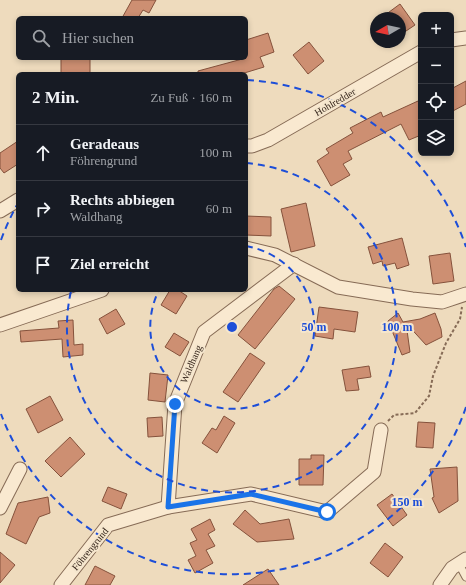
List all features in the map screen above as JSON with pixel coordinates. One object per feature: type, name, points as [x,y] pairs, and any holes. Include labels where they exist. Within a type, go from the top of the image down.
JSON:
[{"type":"street","points":[[454,40],[466,38]]},
{"type":"street","name":"Hohlredder","points":[[248,146],[268,140],[418,54]]},
{"type":"street","points":[[0,211],[16,201]]},
{"type":"street","points":[[248,248],[275,255],[338,287],[412,299],[442,302],[465,294]]},
{"type":"street","name":"Waldhang","points":[[168,507],[175,404],[204,332],[294,264]]},
{"type":"street","points":[[0,325],[96,292]]},
{"type":"street","name":"Föhrengrund","points":[[61,585],[108,525],[168,507],[251,494],[327,512],[374,472],[381,430]]},
{"type":"street","points":[[0,508],[20,469]]},
{"type":"street","points":[[440,585],[452,568],[462,561]]},
{"type":"lane","points":[[462,561],[466,577]]},
{"type":"path","points":[[381,430],[394,415],[415,413],[429,396],[433,376],[446,343],[460,319],[465,294]]},
{"type":"building","points":[[132,0],[156,0],[149,13],[143,10],[139,16],[123,16]]},
{"type":"building","points":[[400,4],[406,12],[389,12]]},
{"type":"building","points":[[406,12],[415,25],[406,31]]},
{"type":"building","points":[[268,33],[274,52],[260,57],[264,67],[248,72],[198,72],[239,60],[248,60],[248,39]]},
{"type":"building","points":[[309,42],[324,61],[308,74],[293,55]]},
{"type":"building","points":[[61,60],[90,60],[90,72],[61,72]]},
{"type":"building","points":[[466,81],[466,104],[454,110],[454,87]]},
{"type":"building","points":[[418,101],[418,136],[409,140],[401,124],[348,151],[352,159],[343,164],[350,175],[331,186],[317,161],[329,153],[326,149],[353,133],[350,128],[381,112],[383,117]]},
{"type":"building","points":[[16,142],[16,165],[4,173],[0,168],[0,153]]},
{"type":"building","points":[[306,203],[315,246],[291,252],[281,209]]},
{"type":"building","points":[[248,216],[271,217],[271,236],[248,235]]},
{"type":"building","points":[[402,238],[409,265],[397,269],[395,263],[383,266],[382,261],[373,264],[368,247]]},
{"type":"building","points":[[450,253],[454,281],[433,284],[429,256]]},
{"type":"building","points":[[279,286],[295,299],[255,349],[238,335],[274,289]]},
{"type":"building","points":[[169,292],[181,292],[187,296],[176,314],[161,305]]},
{"type":"building","points":[[319,307],[358,312],[355,332],[334,329],[333,339],[315,336]]},
{"type":"building","points":[[116,309],[125,324],[107,334],[99,319]]},
{"type":"building","points":[[398,313],[403,322],[420,319],[435,313],[441,329],[442,337],[426,345],[406,323],[410,352],[402,355],[388,321]]},
{"type":"building","points":[[73,320],[74,345],[83,344],[83,355],[63,357],[62,339],[21,342],[20,331],[59,328],[58,321]]},
{"type":"building","points":[[174,333],[189,342],[180,356],[165,347]]},
{"type":"building","points":[[250,353],[265,363],[238,402],[223,392]]},
{"type":"building","points":[[369,366],[371,377],[357,379],[359,390],[346,391],[342,370]]},
{"type":"building","points":[[150,373],[168,375],[165,402],[148,400]]},
{"type":"building","points":[[50,396],[63,420],[38,433],[26,409]]},
{"type":"building","points":[[224,416],[235,423],[217,453],[202,443],[212,428],[216,430]]},
{"type":"building","points":[[162,417],[163,436],[148,437],[147,418]]},
{"type":"building","points":[[418,422],[435,423],[433,448],[416,447]]},
{"type":"building","points":[[70,437],[85,454],[61,477],[45,461]]},
{"type":"building","points":[[311,455],[324,455],[323,485],[299,485],[299,459],[311,459]]},
{"type":"building","points":[[457,467],[458,501],[439,513],[432,498],[434,497],[430,469]]},
{"type":"building","points":[[108,487],[127,494],[121,509],[102,501]]},
{"type":"building","points":[[392,494],[407,515],[393,526],[377,505]]},
{"type":"building","points":[[48,497],[50,513],[39,517],[26,544],[6,534],[18,503]]},
{"type":"building","points":[[245,510],[260,524],[289,519],[294,539],[257,542],[233,524]]},
{"type":"building","points":[[210,519],[215,530],[208,534],[215,546],[206,550],[213,563],[195,573],[188,560],[196,556],[190,543],[197,540],[191,529]]},
{"type":"building","points":[[385,543],[403,557],[388,577],[370,563]]},
{"type":"building","points":[[0,552],[15,565],[0,583]]},
{"type":"building","points":[[95,566],[115,576],[110,585],[85,585]]},
{"type":"building","points":[[268,569],[279,585],[243,585]]},
{"type":"route","points":[[175,404],[168,507],[251,494],[327,512]]}]
